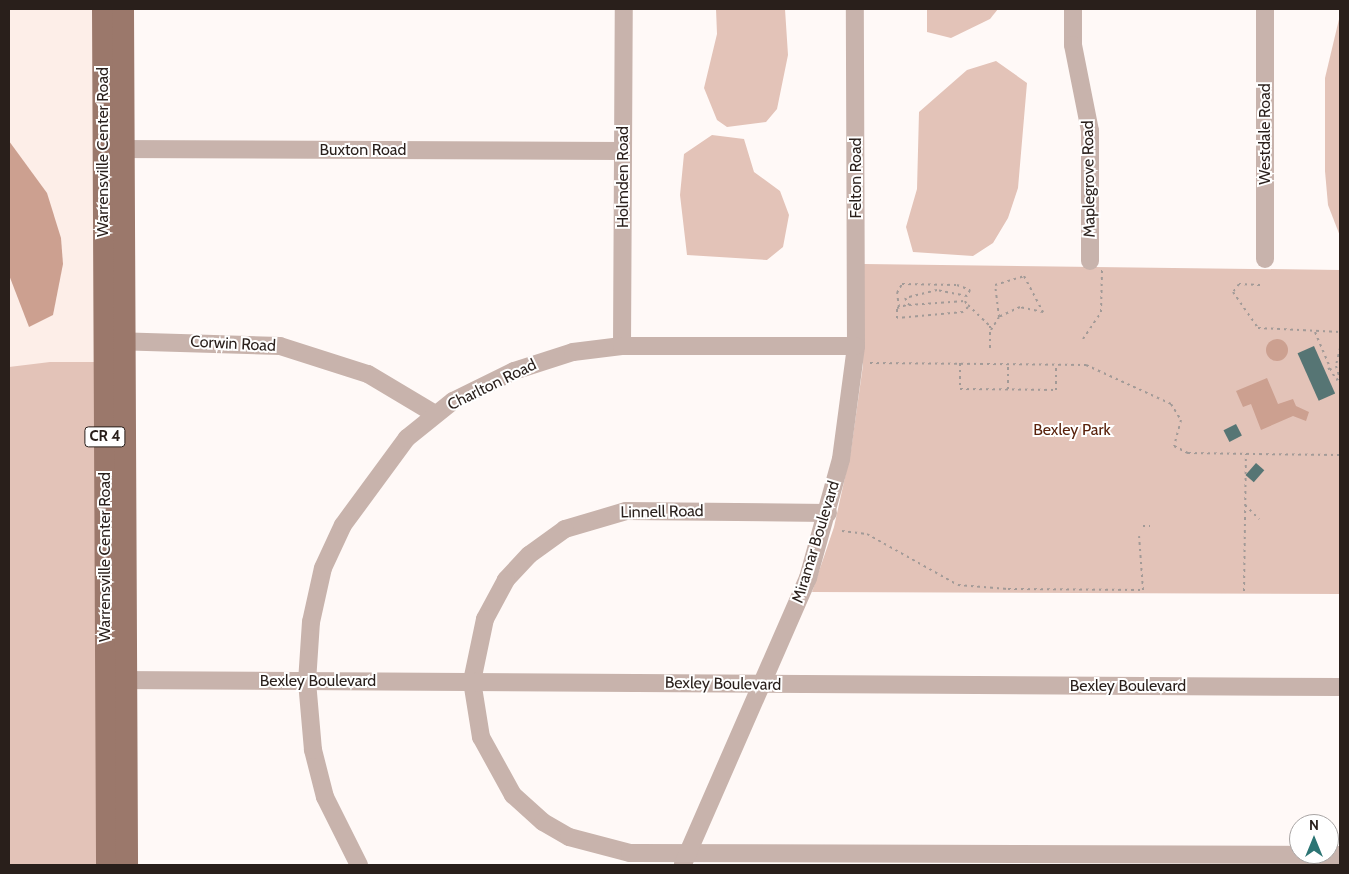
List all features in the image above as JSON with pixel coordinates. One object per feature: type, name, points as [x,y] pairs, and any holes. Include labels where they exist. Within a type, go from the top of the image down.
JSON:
[{"type":"main road","name":"Warrensville Center Road","points":[[103,9],[113,149],[116,680],[126,865]]},
{"type":"main road","name":"Warrensville Center Road","points":[[113,149],[123,9]]},
{"type":"main road","name":"Warrensville Center Road","points":[[107,865],[116,680]]},
{"type":"street","name":"Holmden Road","points":[[622,346],[624,9]]},
{"type":"street","name":"Felton Road","points":[[855,9],[856,346]]},
{"type":"street","name":"Maplegrove Road","points":[[1073,9],[1073,45],[1090,131],[1096,264]]},
{"type":"street","name":"Westdale Road","points":[[1265,9],[1265,259]]},
{"type":"street","name":"Buxton Road","points":[[113,149],[623,151]]},
{"type":"street","name":"Corwin Road","points":[[114,341],[245,342],[299,350],[368,374],[435,414]]},
{"type":"street","name":"Charlton Road","points":[[359,865],[335,822],[318,774],[307,682],[316,598],[343,525],[382,468],[435,414],[530,364],[573,352],[622,346],[856,346]]},
{"type":"street","name":"Miramar Boulevard","points":[[684,859],[758,685],[808,578],[828,513],[842,449],[856,346]]},
{"type":"street","name":"Linnell Road","points":[[828,513],[626,511],[565,530],[515,569],[494,600],[478,635],[472,681],[477,726],[491,760],[513,795],[543,822],[609,850],[684,859],[1340,855]]},
{"type":"street","name":"Bexley Boulevard","points":[[116,680],[1340,687]]},
{"type":"path","points":[[1083,339],[1101,312],[1096,264]]},
{"type":"path","points":[[990,352],[991,330],[999,317],[1020,306],[1043,312],[1026,277],[995,284],[999,317]]},
{"type":"path","points":[[907,305],[908,295],[943,290],[967,296],[970,290],[957,285],[902,284],[897,293],[899,307],[895,316],[901,320],[963,312],[968,305]]},
{"type":"path","points":[[1260,285],[1239,284],[1233,289],[1253,324],[1267,331],[1340,332]]},
{"type":"path","points":[[899,307],[950,301],[968,305],[991,330]]},
{"type":"path","points":[[1315,332],[1336,380],[1340,379],[1336,366],[1340,348]]},
{"type":"path","points":[[870,363],[1086,365],[1168,401],[1181,420],[1174,446],[1188,453],[1340,455]]},
{"type":"path","points":[[960,363],[960,389],[1056,390],[1056,365]]},
{"type":"path","points":[[1008,364],[1008,390]]},
{"type":"path","points":[[1326,371],[1330,368]]},
{"type":"path","points":[[1244,591],[1246,454]]},
{"type":"path","points":[[1245,505],[1259,519]]},
{"type":"path","points":[[1143,526],[1150,526]]},
{"type":"path","points":[[1238,528],[1245,528]]},
{"type":"path","points":[[842,531],[867,534],[958,585],[1008,589],[1143,590],[1140,536]]},
{"type":"shaded area","points":[[9,9],[103,9],[103,367],[9,367]]},
{"type":"shaded area","points":[[9,141],[47,193],[61,238],[63,264],[53,315],[29,327],[9,275]]},
{"type":"shaded area","points":[[1277,339],[1285,342],[1288,350],[1285,358],[1277,361],[1269,358],[1266,350],[1269,342]]},
{"type":"shaded area","points":[[1267,378],[1278,404],[1293,399],[1296,406],[1309,412],[1306,421],[1293,416],[1261,430],[1251,404],[1243,407],[1236,391]]},
{"type":"green space","points":[[716,9],[785,9],[788,55],[777,109],[766,122],[727,127],[717,120],[704,88],[717,34]]},
{"type":"green space","points":[[927,9],[998,9],[990,19],[951,38],[927,32]]},
{"type":"green space","points":[[1340,15],[1340,236],[1328,205],[1325,171],[1325,78]]},
{"type":"green space","points":[[996,61],[1027,83],[1018,188],[1008,218],[993,243],[973,256],[913,252],[906,227],[917,189],[919,112],[967,70]]},
{"type":"green space","points":[[712,135],[744,139],[754,172],[780,191],[789,215],[783,247],[767,260],[687,255],[680,195],[684,154]]},
{"type":"green space","name":"Bexley Park","points":[[864,264],[1340,270],[1340,594],[812,592],[834,527],[851,450],[863,365]]},
{"type":"green space","points":[[50,362],[105,362],[107,865],[9,865],[9,367]]},
{"type":"building","points":[[1314,346],[1335,394],[1319,401],[1298,353]]},
{"type":"building","points":[[1236,424],[1242,436],[1229,442],[1224,430]]},
{"type":"building","points":[[1256,463],[1264,470],[1254,482],[1246,475]]}]
